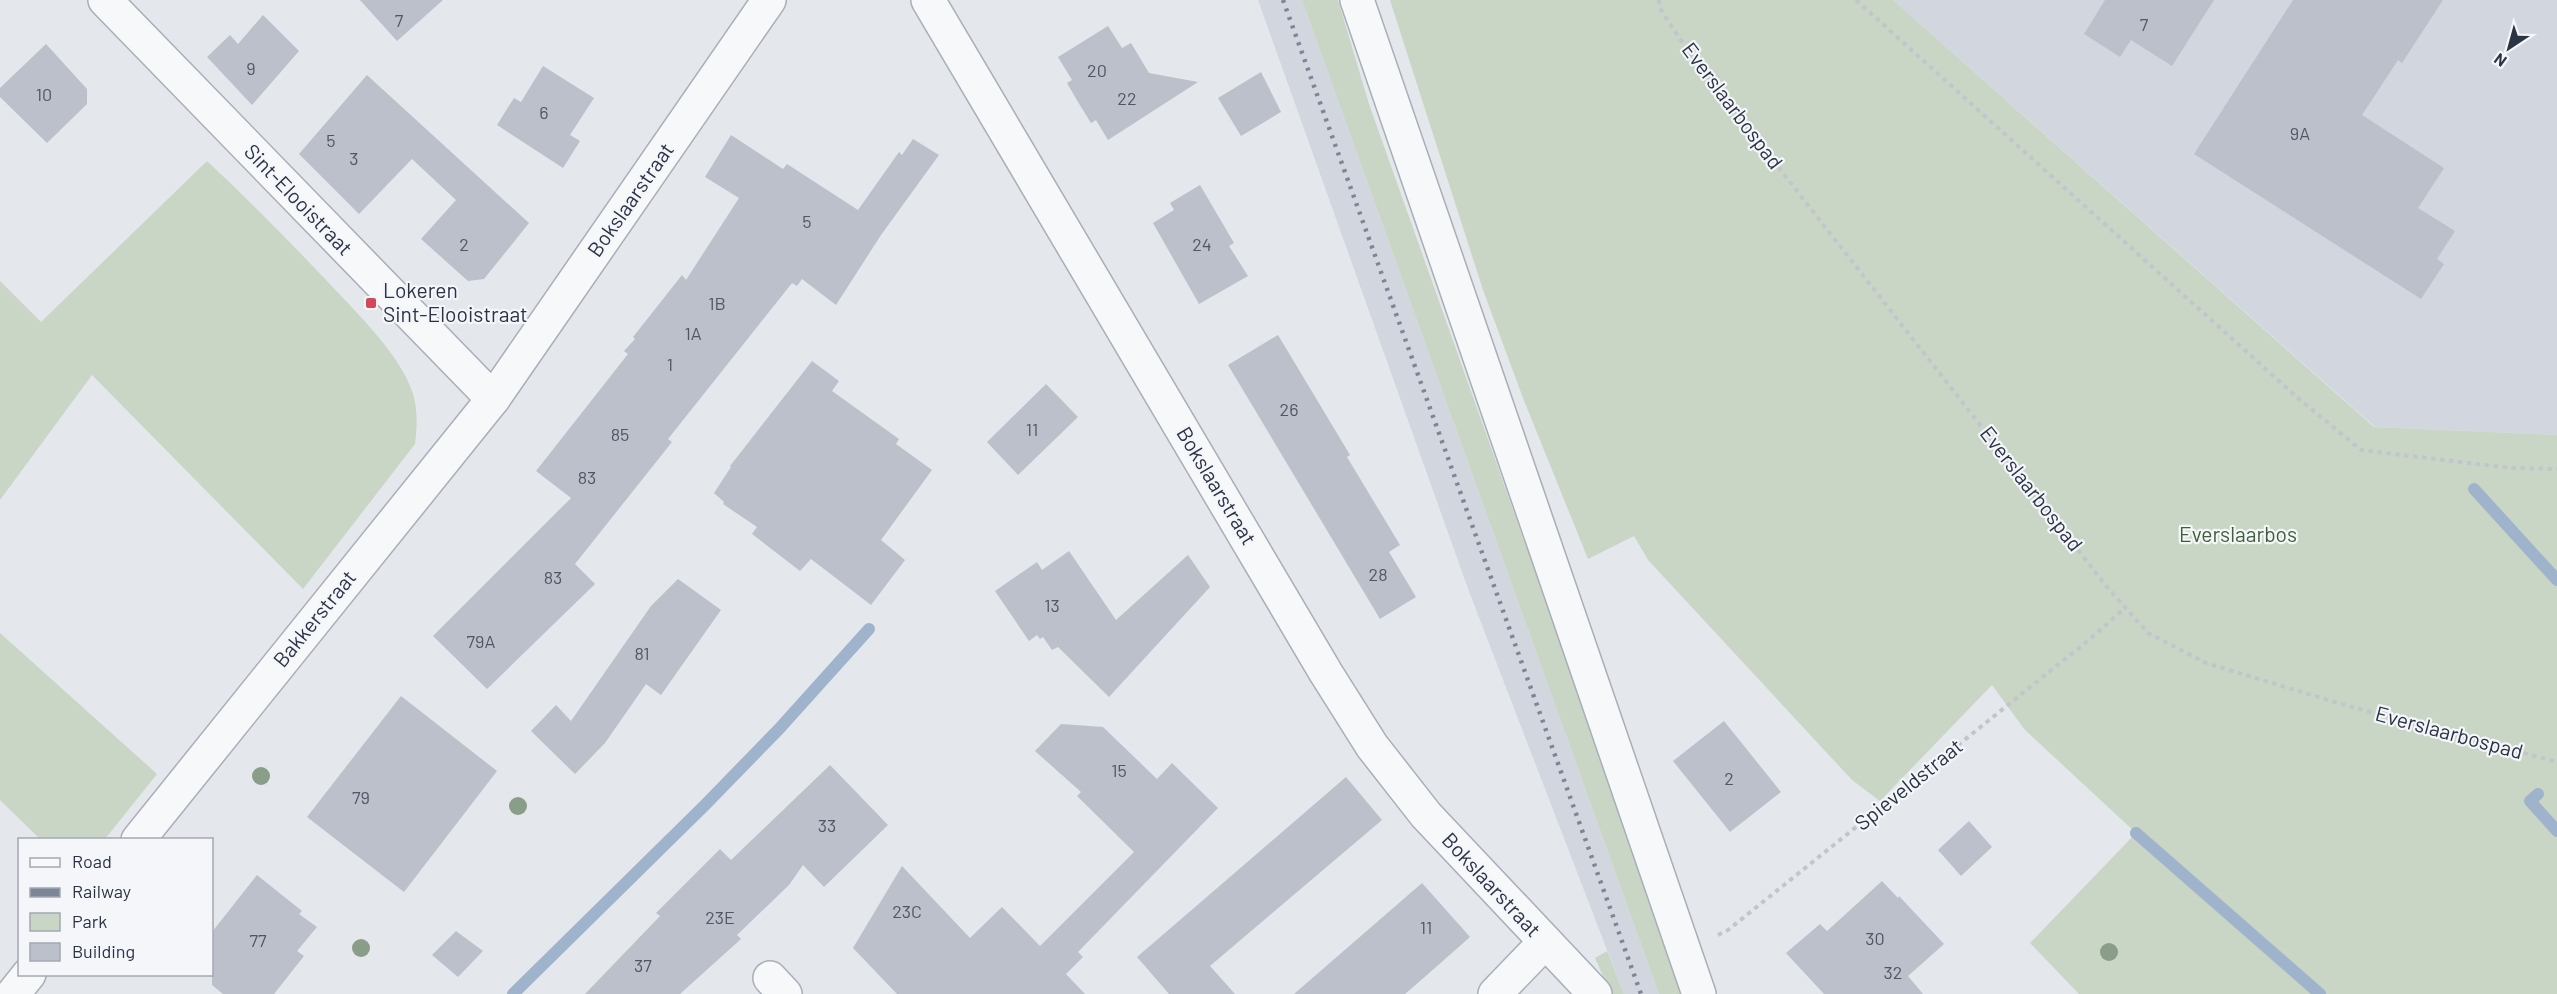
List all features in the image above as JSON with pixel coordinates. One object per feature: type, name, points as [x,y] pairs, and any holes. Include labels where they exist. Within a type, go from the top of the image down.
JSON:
[{"type":"street","name":"Sint-Elooistraat","points":[[105,0],[493,399]]},
{"type":"street","name":"Bokslaarstraat","points":[[493,399],[769,0]]},
{"type":"street","name":"Bokslaarstraat","points":[[928,0],[1320,663],[1372,746],[1426,815],[1595,994]]},
{"type":"street","points":[[1357,0],[1699,994]]},
{"type":"street","name":"Bakkerstraat","points":[[140,838],[493,399]]},
{"type":"street","points":[[1495,994],[1545,942]]},
{"type":"street","points":[[13,994],[28,976]]},
{"type":"path","name":"Everslaarbospad","points":[[1659,0],[1659,7],[1692,57],[2148,633],[2206,663],[2341,704],[2557,762]]},
{"type":"path","points":[[1856,0],[2299,399],[2361,450],[2511,468],[2557,469]]},
{"type":"path","name":"Spieveldstraat","points":[[1684,949],[1728,930],[2081,647],[2126,608]]},
{"type":"shaded area","points":[[1258,0],[1302,0],[1659,994],[1624,994],[1470,594]]},
{"type":"shaded area","points":[[1893,0],[2557,0],[2557,435],[2375,427]]},
{"type":"green space","points":[[1302,0],[1338,0],[1369,104],[1685,994],[1659,994]]},
{"type":"green space","name":"Everslaarbos","points":[[1390,0],[1893,0],[2374,427],[2557,435],[2557,994],[2079,994],[2030,943],[2136,833],[2025,730],[1992,685],[1880,801],[1852,780],[1648,560],[1634,536],[1588,559],[1523,398],[1483,290]]},
{"type":"green space","points":[[207,161],[283,235],[376,334],[399,364],[415,400],[417,419],[415,444],[303,589],[92,375],[0,500],[0,281],[41,322]]},
{"type":"green space","points":[[0,633],[157,774],[106,838],[39,838],[0,800]]},
{"type":"green space","points":[[1607,951],[1624,994],[1611,994],[1595,958]]},
{"type":"building","points":[[360,0],[443,0],[397,41]]},
{"type":"building","points":[[2105,0],[2214,0],[2172,66],[2131,40],[2120,57],[2084,34]]},
{"type":"building","points":[[2293,0],[2443,0],[2402,63],[2398,60],[2362,115],[2444,168],[2418,208],[2455,231],[2437,259],[2444,264],[2421,299],[2194,154]]},
{"type":"building","points":[[263,15],[299,51],[252,105],[207,57],[230,35],[238,44]]},
{"type":"building","points":[[1108,26],[1122,48],[1131,43],[1149,73],[1198,82],[1108,140],[1096,120],[1091,123],[1078,102],[1067,83],[1072,80],[1058,57]]},
{"type":"building","points":[[46,44],[87,89],[87,104],[47,143],[0,97],[0,88]]},
{"type":"building","points":[[543,66],[594,98],[570,135],[580,141],[563,168],[497,125],[514,98],[521,102]]},
{"type":"building","points":[[1261,72],[1281,112],[1241,136],[1218,98]]},
{"type":"building","points":[[367,75],[529,223],[484,279],[468,281],[421,239],[456,200],[412,159],[359,214],[299,154]]},
{"type":"building","points":[[731,135],[783,169],[787,164],[858,210],[899,152],[902,155],[913,139],[939,155],[881,235],[836,305],[802,279],[797,286],[792,283],[668,439],[672,442],[575,564],[595,584],[487,689],[433,636],[571,498],[536,471],[628,354],[624,351],[635,339],[633,337],[682,275],[686,280],[739,198],[705,177]]},
{"type":"building","points":[[1200,185],[1234,243],[1229,246],[1248,276],[1199,304],[1153,223],[1174,210],[1170,203]]},
{"type":"building","points":[[1278,335],[1350,455],[1347,457],[1400,545],[1389,552],[1416,597],[1380,619],[1228,365]]},
{"type":"building","points":[[812,361],[839,381],[832,391],[899,439],[896,444],[932,470],[881,540],[905,560],[871,605],[811,559],[800,571],[752,534],[757,527],[723,504],[724,502],[714,493],[730,466]]},
{"type":"building","points":[[1046,384],[1078,417],[1018,475],[987,442]]},
{"type":"building","points":[[1069,551],[1116,620],[1188,555],[1210,587],[1109,697],[1058,647],[1052,650],[1043,637],[1040,639],[1037,635],[1029,641],[995,591],[1037,562],[1042,570]]},
{"type":"building","points":[[678,579],[721,610],[661,695],[646,684],[605,743],[575,774],[531,731],[556,705],[571,721],[651,606]]},
{"type":"building","points":[[401,696],[497,771],[404,892],[307,817]]},
{"type":"building","points":[[1724,721],[1781,792],[1730,832],[1673,761]]},
{"type":"building","points":[[1061,724],[1103,727],[1157,779],[1172,763],[1218,808],[1078,952],[1083,957],[1066,974],[1085,994],[897,994],[853,948],[902,866],[970,938],[1002,907],[1040,946],[1134,852],[1077,796],[1081,792],[1035,751]]},
{"type":"building","points":[[830,765],[888,825],[824,887],[803,865],[789,885],[737,935],[741,939],[680,994],[585,994],[660,916],[656,913],[720,849],[731,860]]},
{"type":"building","points":[[1346,777],[1382,820],[1210,966],[1235,994],[1169,994],[1137,957]]},
{"type":"building","points":[[1969,821],[1992,847],[1961,876],[1938,850]]},
{"type":"building","points":[[257,875],[302,911],[299,914],[317,927],[297,951],[304,956],[274,994],[223,994],[212,985],[213,931]]},
{"type":"building","points":[[1882,881],[1944,944],[1908,976],[1923,994],[1824,994],[1786,953],[1820,924],[1827,931]]},
{"type":"building","points":[[1422,883],[1470,937],[1405,994],[1294,994]]},
{"type":"building","points":[[456,931],[483,951],[458,977],[432,955]]},
{"type":"waterway","points":[[2474,489],[2557,580]]},
{"type":"waterway","points":[[513,994],[705,805],[779,729],[869,629]]},
{"type":"waterway","points":[[2538,794],[2530,801],[2557,831]]},
{"type":"waterway","points":[[2136,833],[2320,994]]},
{"type":"railway","points":[[1283,0],[1641,994]]},
{"type":"place","name":"Lokeren Sint-Elooistraat","points":[[371,303]]}]
